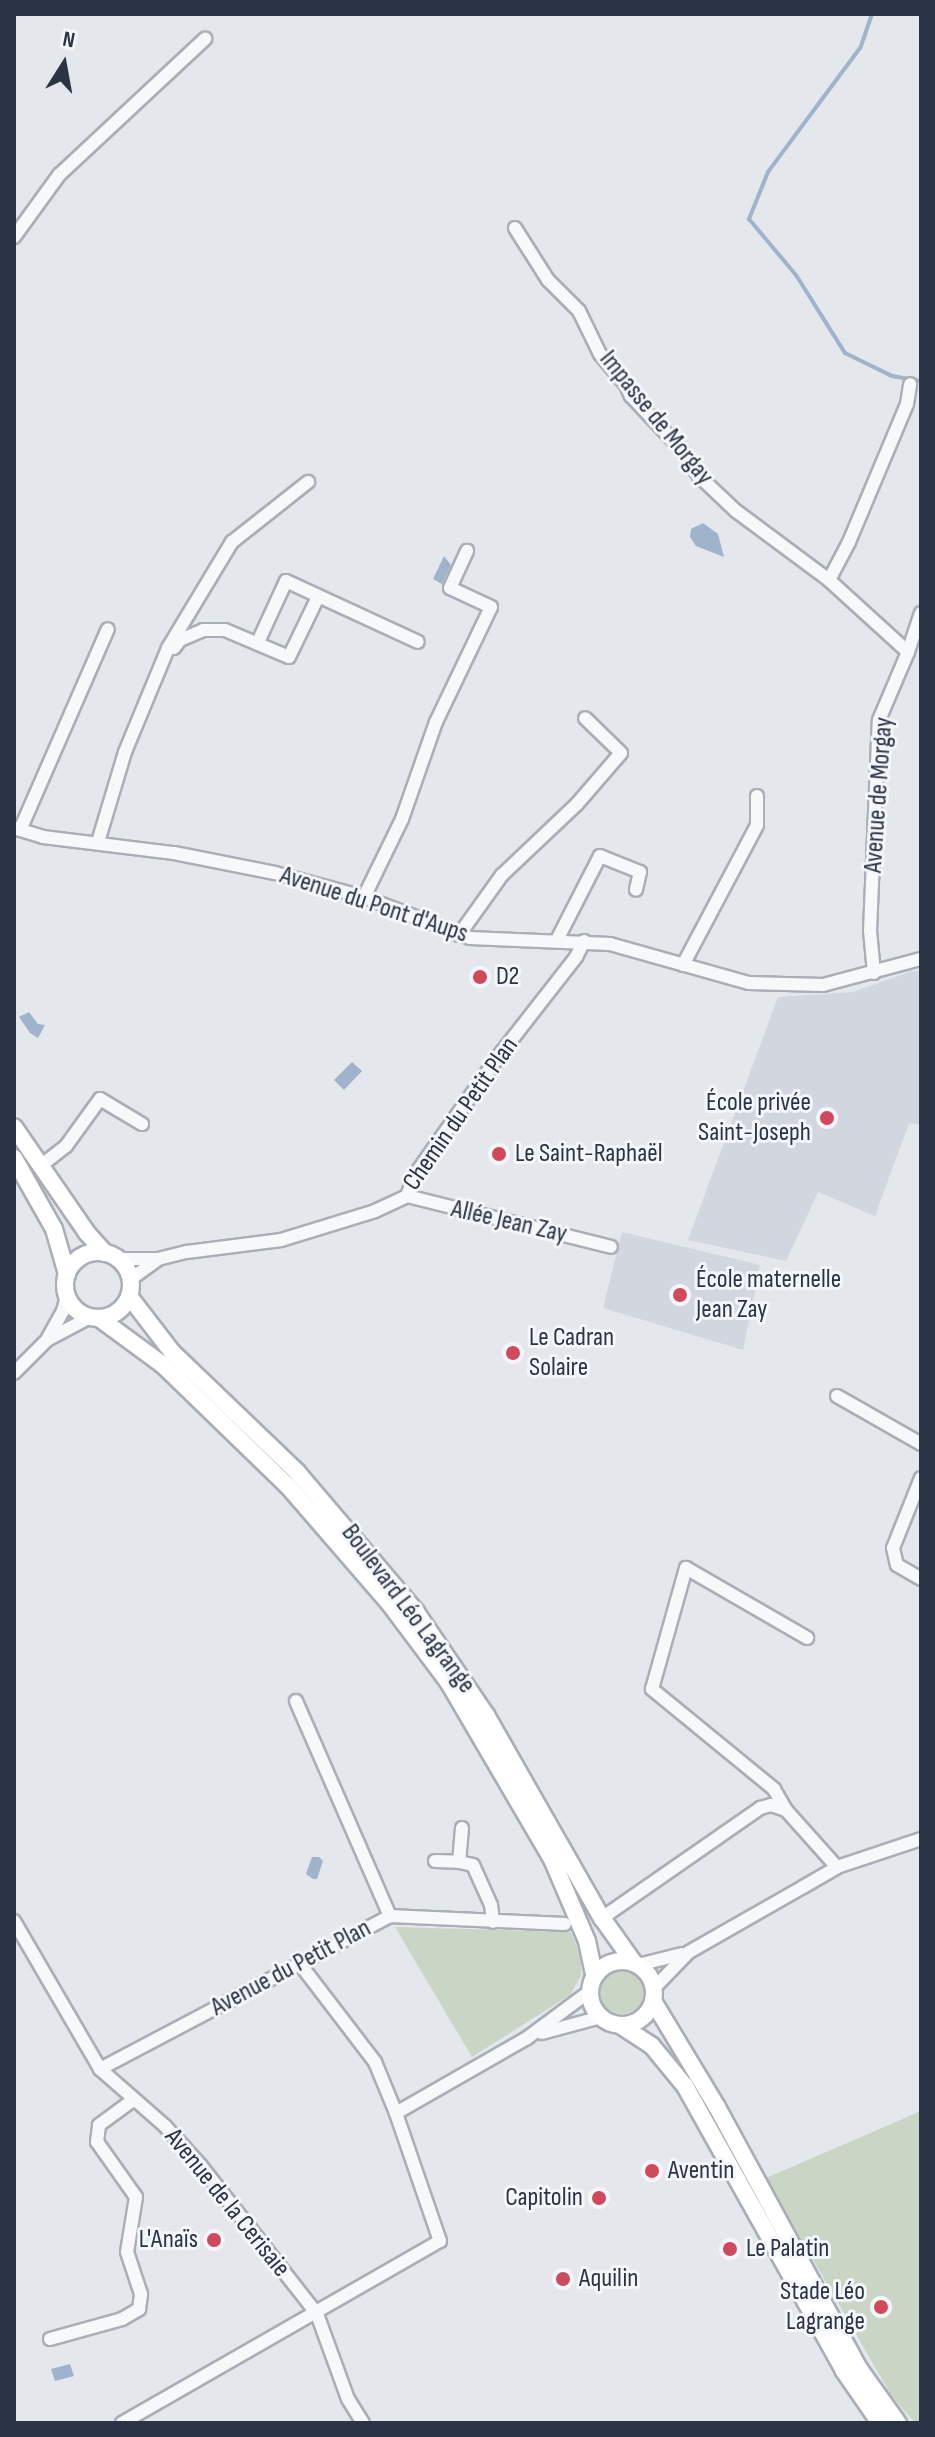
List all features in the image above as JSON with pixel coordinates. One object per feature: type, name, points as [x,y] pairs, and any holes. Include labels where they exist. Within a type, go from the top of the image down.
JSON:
[{"type":"main road","points":[[14,1127],[43,1164],[87,1233],[112,1256],[130,1287],[118,1311],[95,1317],[76,1309],[67,1296],[67,1274],[54,1229],[14,1158]]},
{"type":"main road","points":[[67,1274],[78,1259],[112,1256]]},
{"type":"main road","name":"Boulevard Léo Lagrange","points":[[130,1287],[172,1352],[297,1472],[416,1612],[486,1715],[602,1918],[636,1964]]},
{"type":"main road","name":"Boulevard Léo Lagrange","points":[[95,1317],[163,1365],[288,1486],[390,1604],[449,1683],[552,1859],[587,1941],[592,1983]]},
{"type":"main road","points":[[880,2423],[844,2371],[685,2086],[652,2046],[594,2010],[592,1983],[612,1962],[636,1964],[650,1977],[653,1994],[860,2370],[898,2423]]},
{"type":"main road","points":[[620,2025],[641,2019],[653,1994]]},
{"type":"street","points":[[14,237],[59,175],[205,39]]},
{"type":"street","name":"Impasse de Morgay","points":[[515,228],[548,280],[579,311],[600,354],[626,385],[631,396],[681,449],[699,476],[736,511],[829,580]]},
{"type":"street","points":[[908,652],[829,580],[849,542],[907,404],[910,384]]},
{"type":"street","points":[[98,842],[125,752],[158,670],[232,542],[308,482]]},
{"type":"street","points":[[364,897],[402,819],[436,722],[491,607],[450,588],[467,551]]},
{"type":"street","points":[[258,642],[286,581],[418,642]]},
{"type":"street","points":[[158,670],[180,640],[203,630],[225,630],[289,657],[318,597]]},
{"type":"street","name":"Avenue de Morgay","points":[[874,973],[870,931],[879,720],[917,637],[921,613]]},
{"type":"street","points":[[17,829],[108,629]]},
{"type":"street","points":[[459,935],[502,875],[577,804],[621,753],[585,718]]},
{"type":"street","points":[[683,965],[757,825],[757,796]]},
{"type":"street","name":"Avenue du Pont d'Aups","points":[[17,829],[43,837],[98,842],[232,863],[364,897],[459,935],[482,940],[584,941],[625,947],[770,986],[823,985],[921,959]]},
{"type":"street","points":[[557,940],[600,856],[640,872],[636,890]]},
{"type":"street","name":"Chemin du Petit Plan","points":[[112,1256],[158,1259],[187,1252],[281,1240],[375,1211],[407,1196],[415,1175],[498,1057],[576,957],[584,941]]},
{"type":"street","points":[[43,1164],[66,1146],[100,1099],[142,1124]]},
{"type":"street","name":"Allée Jean Zay","points":[[407,1196],[611,1247]]},
{"type":"street","name":"Chemin du Petit Plan","points":[[130,1287],[158,1259]]},
{"type":"street","points":[[14,1373],[47,1340],[63,1311],[67,1296]]},
{"type":"street","points":[[47,1340],[95,1317]]},
{"type":"street","points":[[837,1396],[921,1444]]},
{"type":"street","points":[[921,1478],[893,1548],[893,1556],[897,1565],[921,1579]]},
{"type":"street","points":[[807,1638],[686,1568],[652,1689],[774,1789],[786,1810],[837,1867]]},
{"type":"street","points":[[296,1701],[390,1916]]},
{"type":"street","points":[[602,1918],[760,1808],[778,1806],[786,1810]]},
{"type":"street","points":[[459,1862],[462,1828]]},
{"type":"street","points":[[636,1964],[689,1952],[837,1867],[921,1839]]},
{"type":"street","points":[[435,1861],[473,1865],[491,1905],[493,1922]]},
{"type":"street","name":"Avenue du Petit Plan","points":[[100,2069],[390,1916],[565,1924]]},
{"type":"street","name":"Avenue de la Cerisaie","points":[[14,1921],[100,2069],[165,2126],[212,2178],[317,2314],[348,2399],[363,2423]]},
{"type":"street","points":[[653,1994],[689,1952]]},
{"type":"street","points":[[122,2423],[440,2241],[375,2062],[300,1964]]},
{"type":"street","points":[[396,2113],[527,2038],[592,1983]]},
{"type":"street","points":[[527,2038],[578,2021],[601,2017]]},
{"type":"street","points":[[50,2339],[122,2319],[139,2309],[141,2294],[127,2252],[136,2197],[97,2142],[99,2125],[133,2100]]},
{"type":"shaded area","name":"École privée Saint-Joseph","points":[[912,971],[921,971],[921,1125],[909,1123],[875,1216],[818,1192],[786,1261],[688,1240],[778,997],[853,992]]},
{"type":"shaded area","name":"École maternelle Jean Zay","points":[[622,1232],[760,1265],[743,1350],[603,1308]]},
{"type":"green space","points":[[395,1927],[571,1932],[582,1959],[581,1976],[570,1995],[472,2057]]},
{"type":"green space","points":[[622,1970],[637,1977],[644,1992],[637,2007],[622,2014],[607,2007],[600,1992],[607,1977]]},
{"type":"green space","name":"Stade Léo Lagrange","points":[[921,2111],[921,2423],[915,2423],[891,2395],[766,2178]]},
{"type":"water","points":[[703,523],[718,534],[724,557],[696,546],[690,537],[691,529]]},
{"type":"water","points":[[444,556],[451,565],[442,584],[433,579]]},
{"type":"water","points":[[29,1012],[38,1024],[45,1025],[38,1038],[30,1033],[19,1017]]},
{"type":"water","points":[[352,1062],[362,1071],[344,1090],[334,1080]]},
{"type":"water","points":[[312,1857],[323,1861],[317,1879],[306,1874]]},
{"type":"water","points":[[70,2364],[74,2376],[55,2381],[51,2369]]},
{"type":"waterway","points":[[872,14],[860,48],[768,172],[749,219],[796,275],[845,353],[892,376],[921,381]]},
{"type":"place","name":"D2","points":[[480,977]]},
{"type":"place","name":"École privée Saint-Joseph","points":[[827,1118]]},
{"type":"place","name":"Le Saint-Raphaël","points":[[499,1154]]},
{"type":"place","name":"École maternelle Jean Zay","points":[[680,1295]]},
{"type":"place","name":"Le Cadran Solaire","points":[[513,1353]]},
{"type":"place","name":"Aventin","points":[[652,2171]]},
{"type":"place","name":"Capitolin","points":[[599,2198]]},
{"type":"place","name":"L'Anaïs","points":[[214,2240]]},
{"type":"place","name":"Le Palatin","points":[[730,2249]]},
{"type":"place","name":"Aquilin","points":[[563,2279]]},
{"type":"place","name":"Stade Léo Lagrange","points":[[881,2307]]}]
